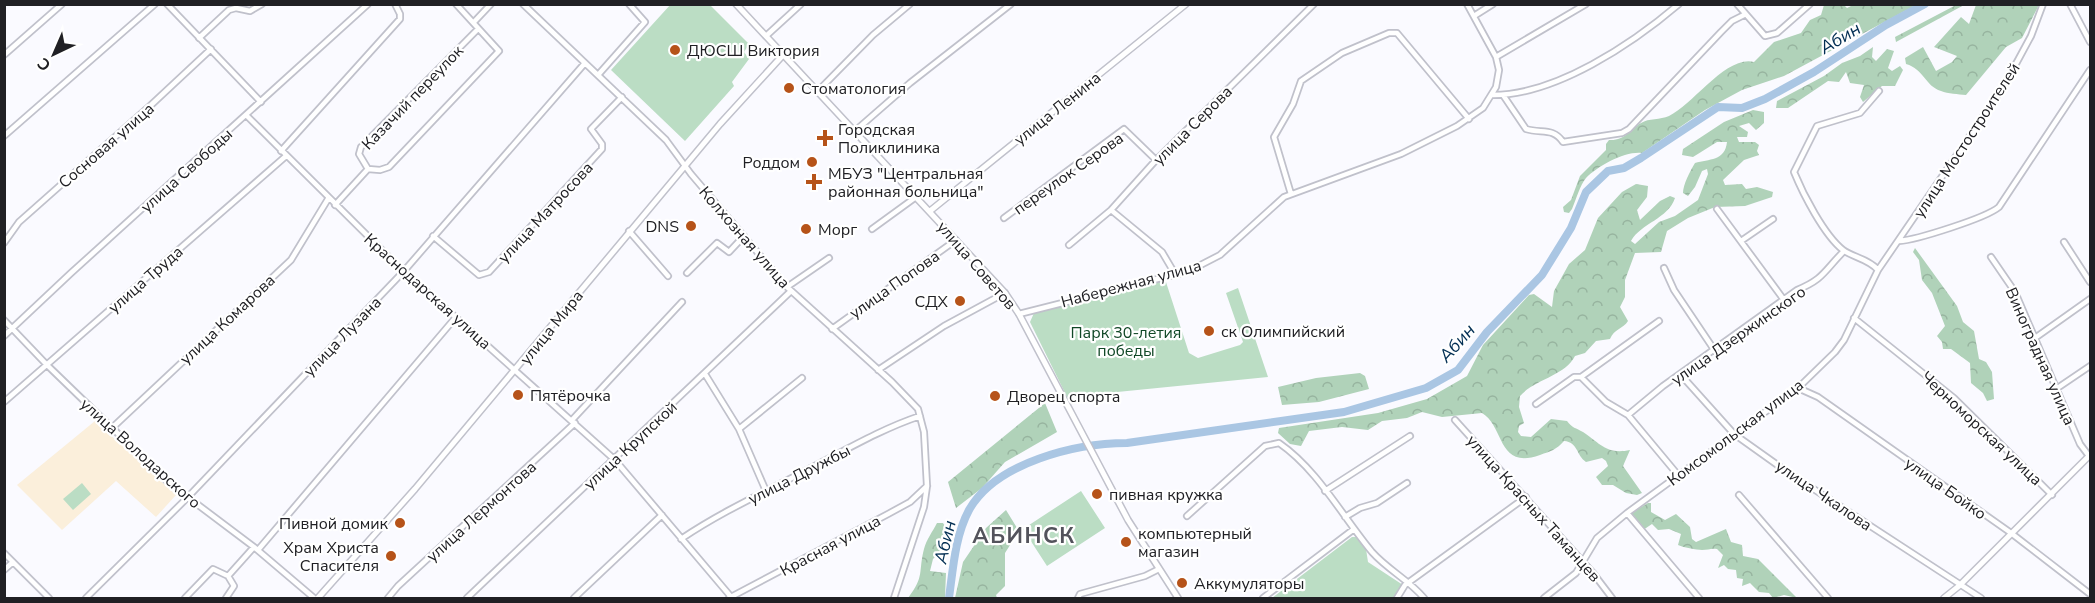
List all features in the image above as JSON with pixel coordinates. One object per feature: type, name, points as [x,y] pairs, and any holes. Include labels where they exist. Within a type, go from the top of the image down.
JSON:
[{"type":"main road","name":"улица Советов","points":[[736,4],[1005,293],[1019,314],[1096,461],[1157,570],[1178,598]]},
{"type":"main road","name":"улица Ленина","points":[[930,212],[1186,4]]},
{"type":"main road","name":"улица Мира","points":[[316,598],[415,489],[629,231],[783,55]]},
{"type":"main road","points":[[1944,598],[1959,586],[2090,456]]},
{"type":"street","points":[[4,56],[62,4]]},
{"type":"street","points":[[4,136],[155,4]]},
{"type":"street","points":[[167,4],[261,102]]},
{"type":"street","points":[[199,38],[229,10],[236,8],[250,11],[262,4]]},
{"type":"street","name":"улица Свободы","points":[[4,336],[368,4]]},
{"type":"street","points":[[281,151],[400,19],[395,4]]},
{"type":"street","points":[[335,205],[368,169],[380,170],[388,167],[499,51],[498,47],[456,4]]},
{"type":"street","points":[[474,22],[491,4]]},
{"type":"street","name":"Колхозная улица","points":[[523,4],[666,140],[789,289],[910,399],[920,416]]},
{"type":"street","points":[[598,75],[645,22],[629,4]]},
{"type":"street","points":[[766,36],[801,4]]},
{"type":"street","points":[[818,91],[873,35],[910,4]]},
{"type":"street","points":[[855,131],[914,80],[1011,4]]},
{"type":"street","name":"улица Серова","points":[[1069,245],[1111,210],[1156,160],[1314,4]]},
{"type":"street","points":[[1467,4],[1496,57],[1498,80],[1493,95],[1532,90],[1589,66],[1655,24],[1678,4]]},
{"type":"street","points":[[1473,16],[1493,4]]},
{"type":"street","points":[[1496,57],[1587,4]]},
{"type":"street","points":[[1737,4],[1744,15],[1765,36],[1777,33],[1810,4]]},
{"type":"street","name":"улица Мостостроителей","points":[[1899,241],[2004,86],[2031,36],[2043,4]]},
{"type":"street","points":[[2070,4],[2091,42]]},
{"type":"street","points":[[1503,95],[1526,129],[1548,130],[1556,133],[1563,142],[1629,129],[1732,21],[1744,15]]},
{"type":"street","name":"Казачий переулок","points":[[368,169],[359,154],[361,147],[478,28]]},
{"type":"street","points":[[1291,194],[1275,142],[1276,130],[1291,108],[1301,81],[1318,67],[1389,33],[1397,33],[1402,37],[1468,119]]},
{"type":"street","name":"Сосновая улица","points":[[4,243],[18,222],[151,105],[210,49]]},
{"type":"street","name":"улица Лузана","points":[[86,598],[188,498],[404,271],[585,63]]},
{"type":"street","points":[[1899,241],[1920,238],[1985,216],[1999,207],[2091,70]]},
{"type":"street","points":[[1878,91],[1860,113],[1817,126],[1794,172],[1809,207],[1844,251],[1873,264],[1878,270]]},
{"type":"street","name":"Набережная улица","points":[[1019,314],[1175,274],[1211,261],[1276,203],[1291,194],[1330,183],[1401,154],[1468,119],[1483,108],[1493,95]]},
{"type":"street","name":"улица Матросова","points":[[433,236],[479,275],[489,272],[602,149],[602,144],[591,129],[622,97]]},
{"type":"street","name":"Краснодарская улица","points":[[246,115],[328,199],[404,271],[615,460],[730,598]]},
{"type":"street","name":"переулок Серова","points":[[1004,218],[1124,129],[1156,160]]},
{"type":"street","name":"улица Труда","points":[[4,402],[286,156]]},
{"type":"street","points":[[872,229],[916,197]]},
{"type":"street","name":"улица Комарова","points":[[112,428],[291,260],[310,224],[328,199]]},
{"type":"street","points":[[1717,209],[1784,300]]},
{"type":"street","points":[[1111,210],[1162,252],[1175,274]]},
{"type":"street","points":[[1741,241],[1773,219]]},
{"type":"street","points":[[629,231],[668,276]]},
{"type":"street","points":[[687,273],[717,243],[729,252],[744,236]]},
{"type":"street","name":"улица Попова","points":[[832,328],[956,240]]},
{"type":"street","name":"Комсомольская улица","points":[[1544,598],[1584,564],[1597,538],[1627,513],[1798,388],[1835,352],[1878,270],[1899,241]]},
{"type":"street","points":[[2064,242],[2091,282]]},
{"type":"street","name":"улица Дзержинского","points":[[1628,415],[1797,290],[1817,283],[1826,268],[1844,251]]},
{"type":"street","name":"Виноградная улица","points":[[1991,257],[2015,292],[2080,444],[2090,456]]},
{"type":"street","name":"улица Крупской","points":[[467,598],[705,374],[789,289],[829,258]]},
{"type":"street","points":[[1664,268],[1674,290],[1716,351]]},
{"type":"street","points":[[878,370],[944,326],[1005,293]]},
{"type":"street","points":[[2035,338],[2091,299]]},
{"type":"street","name":"улица Лермонтова","points":[[388,598],[398,586],[573,422],[682,302]]},
{"type":"street","points":[[228,576],[256,549],[456,317]]},
{"type":"street","name":"Черноморская улица","points":[[1854,318],[1954,398],[2052,495]]},
{"type":"street","name":"улица Володарского","points":[[4,320],[112,428],[188,498],[316,598]]},
{"type":"street","points":[[1536,404],[1574,377],[1581,377],[1659,321]]},
{"type":"street","points":[[2056,389],[2091,366]]},
{"type":"street","points":[[705,374],[739,429],[766,491]]},
{"type":"street","name":"улица Чкалова","points":[[1681,375],[1734,434],[1959,586],[1981,598]]},
{"type":"street","points":[[1581,377],[1606,402],[1628,415],[1678,475]]},
{"type":"street","points":[[739,429],[802,378]]},
{"type":"street","name":"улица Бойко","points":[[1798,388],[1818,397],[2012,533],[2091,594]]},
{"type":"street","points":[[894,598],[924,507],[927,486],[920,416]]},
{"type":"street","name":"улица Дружбы","points":[[681,539],[766,491],[900,423],[920,416]]},
{"type":"street","name":"улица Красных Таманцев","points":[[1455,420],[1526,497],[1612,598]]},
{"type":"street","points":[[1325,491],[1410,436]]},
{"type":"street","points":[[1187,516],[1265,446],[1279,442],[1305,465],[1374,554],[1410,582],[1424,598]]},
{"type":"street","points":[[1345,517],[1360,507],[1377,503],[1407,483]]},
{"type":"street","name":"Красная улица","points":[[730,598],[910,502],[927,486]]},
{"type":"street","points":[[1739,495],[1828,598]]},
{"type":"street","points":[[1397,598],[1410,582],[1526,497]]},
{"type":"street","points":[[1627,513],[1699,598]]},
{"type":"street","points":[[574,598],[662,515]]},
{"type":"street","points":[[1263,598],[1354,529]]},
{"type":"street","points":[[4,553],[49,598]]},
{"type":"street","points":[[4,570],[13,562]]},
{"type":"street","points":[[185,598],[213,569],[228,576],[234,586],[226,598]]},
{"type":"street","points":[[1078,598],[1080,594],[1157,570]]},
{"type":"shaded area","points":[[95,421],[176,495],[156,517],[116,481],[62,530],[17,485]]},
{"type":"green space","points":[[671,4],[710,5],[749,44],[744,52],[749,59],[732,82],[734,86],[685,141],[611,70]]},
{"type":"green space","points":[[1824,5],[1844,5],[1847,8],[1853,5],[1916,5],[1784,76],[1742,90],[1705,110],[1642,153],[1628,154],[1605,164],[1586,178],[1572,209],[1569,213],[1564,212],[1563,207],[1571,200],[1580,176],[1606,150],[1609,140],[1623,137],[1644,121],[1669,116],[1732,66],[1743,62],[1754,62],[1774,42],[1801,33],[1810,20],[1821,15]]},
{"type":"green space","points":[[1956,5],[1964,5],[1896,42],[1895,37]]},
{"type":"green space","points":[[1976,5],[2039,5],[2022,38],[2006,47],[1966,95],[1936,89],[1917,70],[1906,64],[1905,58],[1923,47],[1936,71],[1952,62],[1957,56],[1934,47],[1961,17],[1969,24]]},
{"type":"green space","points":[[1873,47],[1872,57],[1876,61],[1887,49],[1894,51],[1888,68],[1892,71],[1900,66],[1903,70],[1895,86],[1882,86],[1863,102],[1860,97],[1864,85],[1850,83],[1846,72],[1839,82],[1828,81],[1788,108],[1776,108],[1777,101]]},
{"type":"green space","points":[[1753,110],[1764,112],[1764,123],[1756,130],[1749,123],[1739,126],[1748,132],[1747,137],[1737,137],[1739,142],[1755,142],[1759,145],[1757,151],[1759,155],[1744,160],[1723,180],[1725,185],[1742,184],[1746,189],[1757,187],[1773,192],[1772,197],[1745,206],[1715,207],[1688,218],[1667,231],[1661,252],[1635,253],[1625,280],[1625,297],[1620,307],[1628,321],[1626,324],[1610,339],[1596,341],[1585,353],[1575,356],[1564,368],[1526,390],[1520,396],[1519,407],[1524,423],[1519,426],[1518,432],[1521,436],[1531,437],[1551,419],[1567,421],[1572,427],[1609,449],[1630,450],[1623,466],[1642,493],[1637,495],[1626,493],[1613,485],[1602,485],[1596,477],[1608,466],[1606,461],[1602,458],[1586,462],[1569,442],[1564,441],[1556,448],[1540,455],[1526,458],[1516,457],[1509,452],[1489,419],[1482,413],[1442,417],[1422,412],[1407,418],[1382,421],[1368,430],[1342,427],[1309,431],[1301,446],[1290,444],[1278,433],[1279,428],[1378,413],[1427,399],[1467,376],[1483,345],[1529,295],[1534,294],[1552,307],[1554,291],[1569,264],[1585,250],[1598,218],[1622,192],[1636,184],[1648,186],[1647,197],[1637,210],[1640,220],[1660,201],[1670,196],[1675,198],[1667,211],[1635,235],[1631,241],[1635,244],[1659,222],[1675,216],[1698,200],[1708,174],[1707,169],[1702,171],[1688,196],[1683,193],[1689,174],[1695,163],[1720,156],[1727,142],[1717,142],[1693,157],[1682,155],[1683,149],[1724,122]]},
{"type":"green space","points":[[1915,248],[1957,306],[1963,322],[1974,331],[1979,359],[1986,362],[1992,372],[1994,399],[1987,401],[1983,393],[1971,383],[1970,363],[1951,349],[1943,349],[1942,342],[1937,336],[1945,326],[1932,293],[1922,280],[1919,260],[1913,252]]},
{"type":"green space","name":"Парк 30-летия победы","points":[[1165,279],[1189,353],[1198,358],[1240,345],[1243,342],[1226,293],[1238,288],[1268,377],[1067,397],[1030,322],[1034,313]]},
{"type":"green space","points":[[1360,373],[1365,376],[1369,389],[1319,402],[1282,405],[1278,387],[1316,378]]},
{"type":"green space","points":[[1045,403],[1057,432],[1005,462],[982,488],[956,508],[948,482]]},
{"type":"green space","points":[[82,483],[91,494],[73,510],[63,499]]},
{"type":"green space","points":[[1081,491],[1105,528],[1047,566],[1023,529]]},
{"type":"green space","points":[[1651,503],[1651,512],[1665,520],[1676,514],[1690,527],[1692,539],[1696,542],[1726,529],[1731,542],[1742,545],[1743,556],[1758,559],[1797,598],[1784,595],[1773,598],[1769,593],[1759,592],[1750,583],[1742,586],[1743,579],[1737,578],[1736,570],[1728,569],[1724,565],[1718,568],[1723,555],[1717,549],[1700,550],[1680,546],[1678,545],[1681,534],[1669,529],[1658,530],[1652,524],[1643,530],[1631,513]]},
{"type":"green space","points":[[1006,510],[1019,531],[1005,553],[1005,586],[996,595],[997,598],[955,598],[963,562],[986,528]]},
{"type":"green space","points":[[937,523],[943,523],[948,531],[941,551],[933,559],[930,571],[946,573],[945,597],[908,598],[919,579],[925,546]]},
{"type":"green space","points":[[1352,537],[1357,537],[1366,549],[1368,562],[1403,585],[1394,598],[1272,598]]},
{"type":"waterway","name":"Абин","points":[[949,598],[955,553],[964,520],[981,493],[998,479],[1039,458],[1085,447],[1344,412],[1426,388],[1458,370],[1487,332],[1542,275],[1571,228],[1586,192],[1608,171],[1624,168],[1718,107],[1742,108],[1765,99],[1814,72],[1886,25],[1925,4]]},
{"type":"place","name":"ДЮСШ Виктория","points":[[675,50]]},
{"type":"place","name":"Стоматология","points":[[789,88]]},
{"type":"place","name":"Городская Поликлиника","points":[[825,138]]},
{"type":"place","name":"Роддом","points":[[812,162]]},
{"type":"place","name":"МБУЗ \"Центральная районная больница\"","points":[[814,182]]},
{"type":"place","name":"DNS","points":[[691,226]]},
{"type":"place","name":"Морг","points":[[806,229]]},
{"type":"place","name":"СДХ","points":[[960,301]]},
{"type":"place","name":"ск Олимпийский","points":[[1209,331]]},
{"type":"place","name":"Пятёрочка","points":[[518,395]]},
{"type":"place","name":"Дворец спорта","points":[[995,396]]},
{"type":"place","name":"пивная кружка","points":[[1097,494]]},
{"type":"place","name":"Пивной домик","points":[[400,523]]},
{"type":"place","name":"компьютерный магазин","points":[[1126,542]]},
{"type":"place","name":"Храм Христа Спасителя","points":[[391,556]]},
{"type":"place","name":"Аккумуляторы","points":[[1182,583]]},
{"type":"district","name":"АБИНСК","points":[[1024,535]]}]
